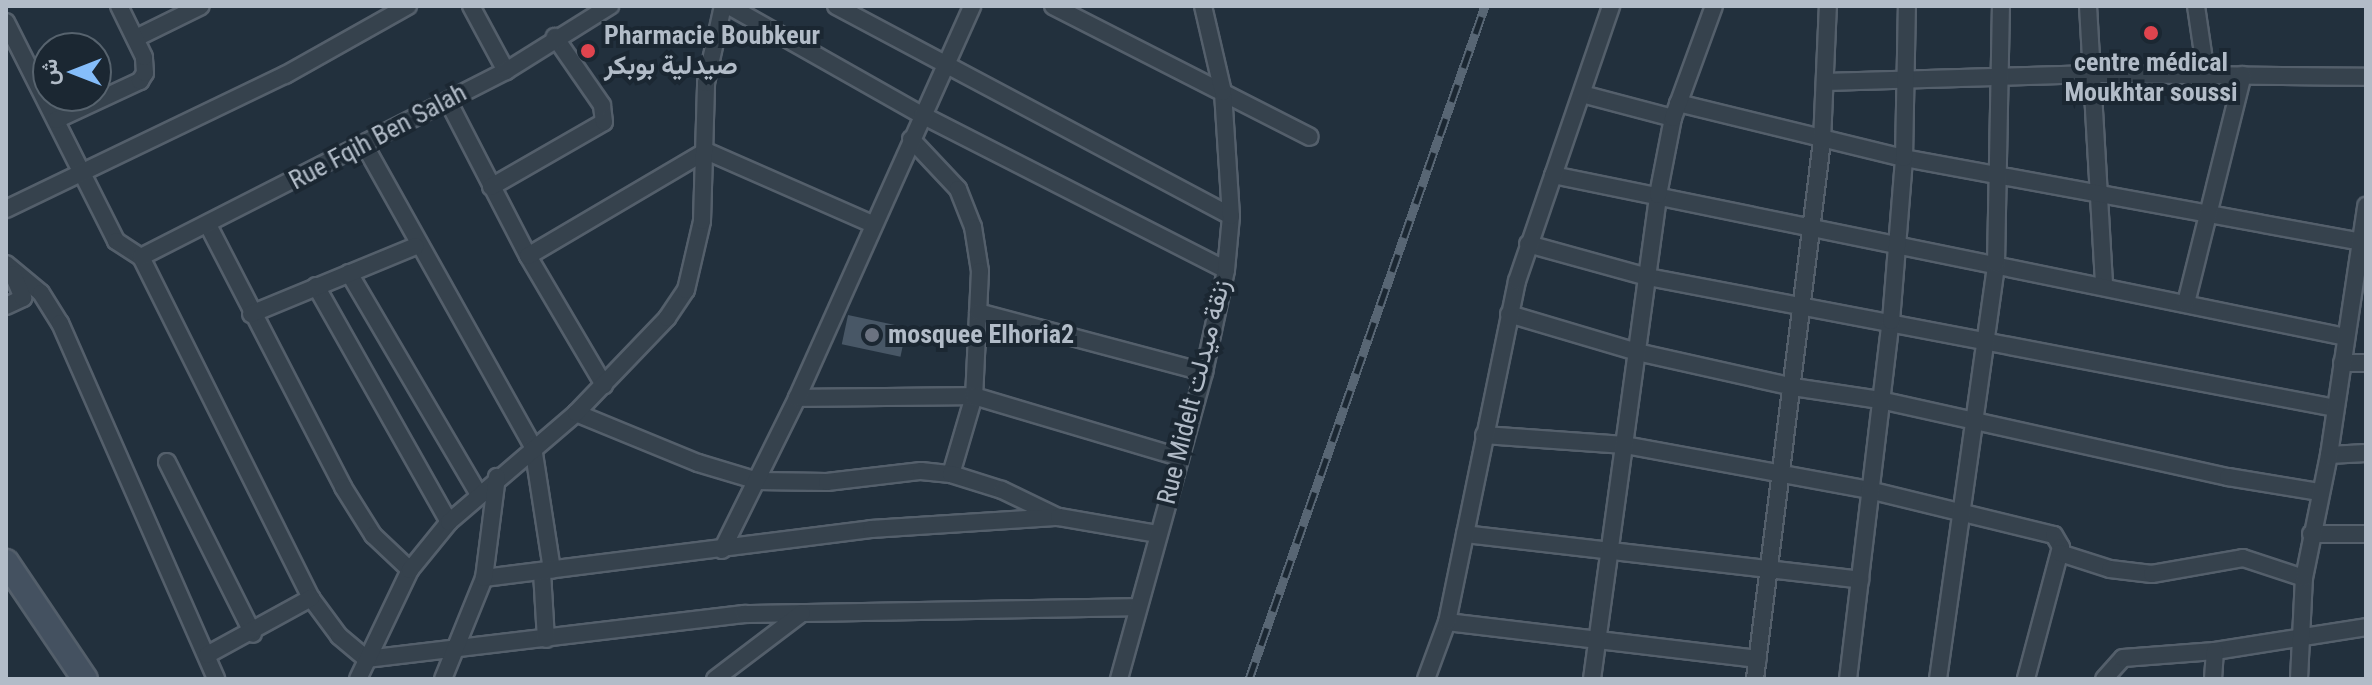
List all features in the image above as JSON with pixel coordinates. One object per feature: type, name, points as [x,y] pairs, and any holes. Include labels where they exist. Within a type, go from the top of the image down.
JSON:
[{"type":"street","points":[[56,120],[140,81],[146,65],[119,6]]},
{"type":"street","points":[[136,38],[201,6]]},
{"type":"street","points":[[6,209],[285,75],[408,6]]},
{"type":"street","points":[[471,6],[506,71]]},
{"type":"street","points":[[358,679],[410,570],[449,522],[478,493],[576,413],[667,318],[686,290],[702,221],[706,83],[723,6]]},
{"type":"street","points":[[729,6],[922,115],[1226,270]]},
{"type":"street","points":[[836,6],[1231,216]]},
{"type":"street","points":[[722,550],[797,398],[872,224],[972,6]]},
{"type":"street","points":[[1053,6],[1310,137]]},
{"type":"street","name":"Rue Midelt زنقة ميدلت","points":[[1119,679],[1204,372],[1226,270],[1231,216],[1223,92],[1203,6]]},
{"type":"street","points":[[1426,679],[1447,622],[1509,314],[1528,244],[1611,6]]},
{"type":"street","points":[[1592,679],[1658,195],[1676,111],[1714,6]]},
{"type":"street","points":[[1755,679],[1822,141],[1828,6]]},
{"type":"street","points":[[1848,679],[1891,321],[1904,158],[1907,6]]},
{"type":"street","points":[[1938,679],[1971,419],[1996,264],[2001,6]]},
{"type":"street","points":[[2088,6],[2102,194],[2104,287]]},
{"type":"street","points":[[2196,6],[2206,74]]},
{"type":"street","name":"Rue Fqih Ben Salah","points":[[141,257],[365,146],[506,71],[555,37],[607,7]]},
{"type":"street","points":[[6,22],[116,241],[141,257],[311,598],[339,636],[366,659],[714,617],[1137,607]]},
{"type":"street","points":[[491,187],[604,122],[602,105],[555,37]]},
{"type":"street","points":[[1825,82],[2095,74],[2366,77]]},
{"type":"street","points":[[2186,303],[2212,215],[2243,75]]},
{"type":"street","points":[[1582,94],[1904,158],[2361,242]]},
{"type":"street","points":[[448,101],[528,256],[604,385]]},
{"type":"street","points":[[911,139],[937,161],[963,201],[980,271],[974,396],[951,474]]},
{"type":"street","points":[[365,146],[416,246],[533,447],[547,571],[546,639]]},
{"type":"street","points":[[706,151],[872,224]]},
{"type":"street","points":[[528,256],[706,151]]},
{"type":"street","points":[[1553,175],[2346,337]]},
{"type":"street","points":[[2299,679],[2298,636],[2304,578],[2329,455],[2346,337],[2362,266],[2361,242],[2366,206]]},
{"type":"street","points":[[208,225],[251,314],[343,487],[373,535],[410,570]]},
{"type":"street","points":[[1528,244],[1648,277],[2335,408]]},
{"type":"street","points":[[251,314],[416,246]]},
{"type":"street","points":[[6,306],[23,298],[10,269]]},
{"type":"street","points":[[10,269],[41,293],[60,323],[216,679]]},
{"type":"street","points":[[349,273],[478,493]]},
{"type":"street","points":[[316,286],[449,522]]},
{"type":"street","points":[[978,312],[1204,372]]},
{"type":"street","points":[[1509,314],[1637,352],[1793,387],[1880,400],[2228,477],[2320,492]]},
{"type":"street","points":[[2342,363],[2366,363]]},
{"type":"street","points":[[797,398],[974,396],[1179,457]]},
{"type":"street","points":[[576,413],[698,463],[758,481],[827,482],[921,471],[951,474],[1002,490],[1059,517]]},
{"type":"street","points":[[1484,435],[1625,445],[1779,476],[1869,490],[1961,515],[2054,535],[2060,553],[2026,679]]},
{"type":"street","points":[[2329,455],[2366,453]]},
{"type":"street","points":[[167,462],[253,634]]},
{"type":"street","points":[[443,679],[459,646],[484,578],[497,477]]},
{"type":"street","points":[[484,578],[871,529],[1059,517],[1157,534]]},
{"type":"street","points":[[1465,534],[1770,567],[1860,580]]},
{"type":"street","points":[[2311,534],[2366,534]]},
{"type":"street","points":[[2060,553],[2110,569],[2152,574],[2243,558],[2304,578]]},
{"type":"street","points":[[6,562],[85,679]]},
{"type":"street","points":[[207,655],[253,634],[311,598]]},
{"type":"street","points":[[715,679],[802,613]]},
{"type":"street","points":[[1447,622],[1758,659]]},
{"type":"street","points":[[2104,679],[2123,658],[2215,651],[2366,627]]},
{"type":"street","points":[[2213,679],[2215,651]]},
{"type":"building","name":"mosquee Elhoria2","points":[[848,315],[907,327],[900,357],[842,344]]},
{"type":"railway","points":[[1249,679],[1485,6]]},
{"type":"place","name":"centre médical Moukhtar soussi","points":[[2151,33]]},
{"type":"place","name":"Pharmacie Boubkeur صيدلية بوبكر","points":[[588,51]]},
{"type":"place","name":"mosquee Elhoria2","points":[[872,335]]}]
